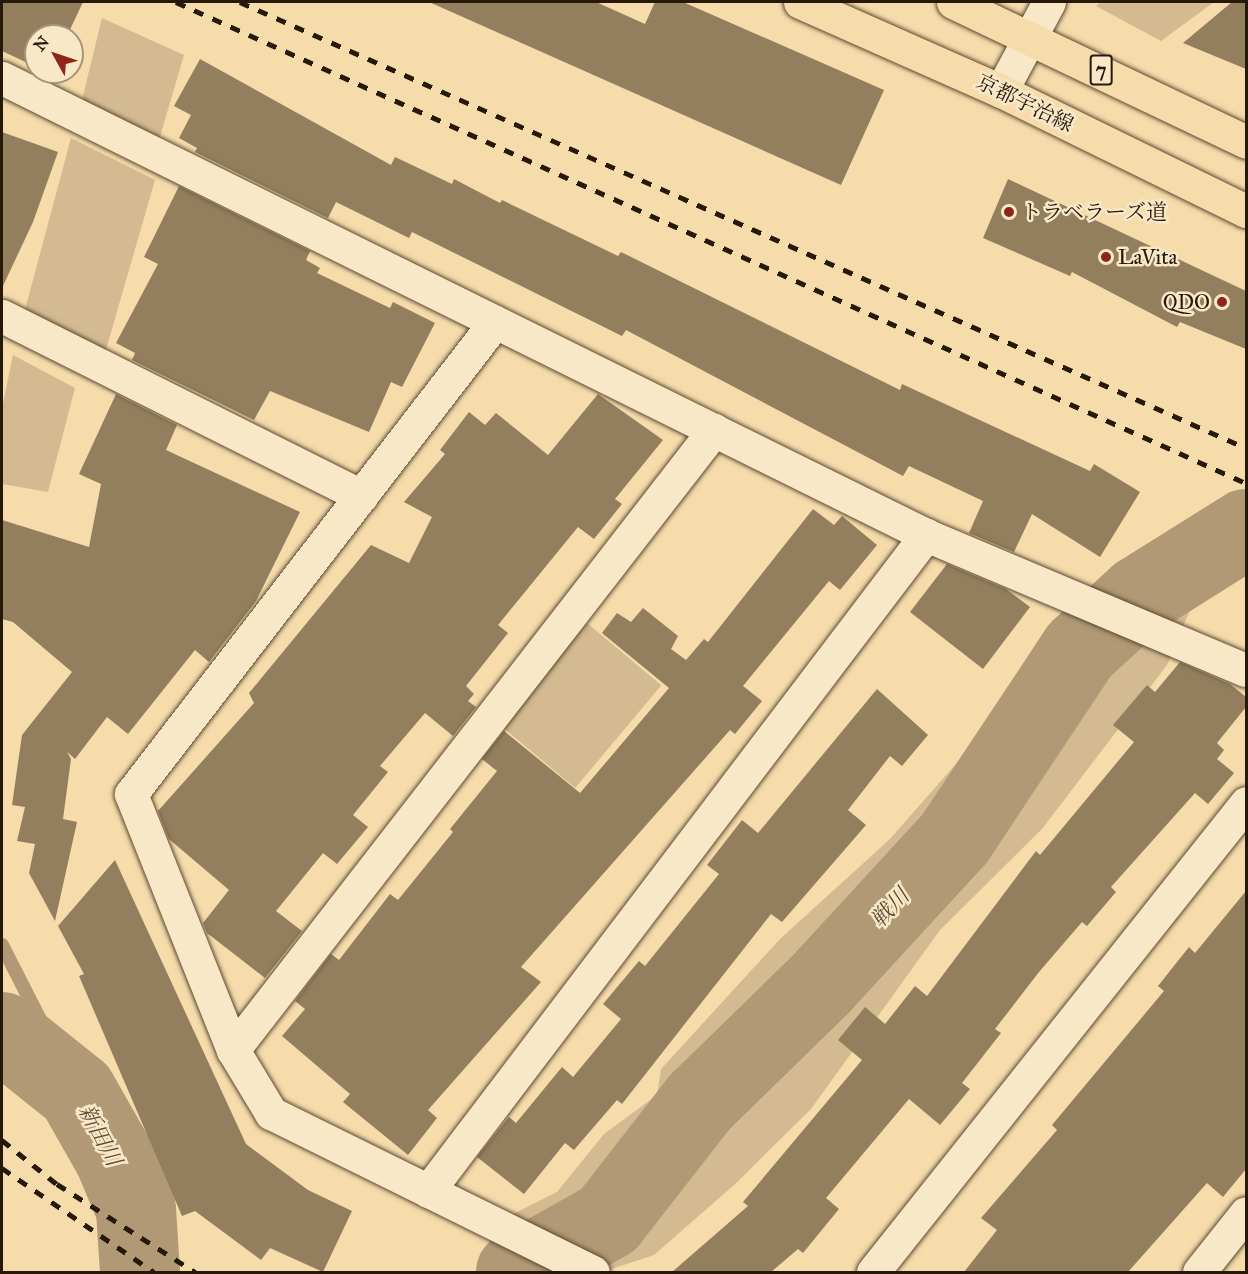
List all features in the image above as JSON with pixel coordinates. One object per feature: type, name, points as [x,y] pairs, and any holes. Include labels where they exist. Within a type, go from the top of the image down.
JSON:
[{"type":"main road","name":"京都宇治線","points":[[800,2],[1001,91],[1246,211]]},
{"type":"main road","name":"7","points":[[953,2],[1246,142]]},
{"type":"street","points":[[1001,91],[1027,38],[1049,2]]},
{"type":"street","points":[[2,78],[926,535],[1246,670]]},
{"type":"street","points":[[2,316],[361,496]]},
{"type":"street","points":[[495,322],[131,794],[233,1050],[271,1113],[593,1272]]},
{"type":"street","points":[[233,1050],[714,430]]},
{"type":"street","points":[[428,1191],[926,535]]},
{"type":"street","points":[[873,1272],[1246,803]]},
{"type":"street","points":[[1199,1272],[1246,1213]]},
{"type":"shaded area","points":[[1101,2],[1214,2],[1161,41],[1096,6]]},
{"type":"shaded area","points":[[102,18],[184,55],[159,140],[82,100]]},
{"type":"shaded area","points":[[71,138],[155,180],[103,360],[22,321]]},
{"type":"shaded area","points":[[13,355],[75,388],[48,492],[2,484],[2,408]]},
{"type":"shaded area","points":[[1134,583],[1190,610],[1167,665],[1042,829],[940,930],[811,1109],[734,1185],[654,1255],[602,1272],[509,1216],[557,1192],[604,1134],[657,1095],[661,1069],[780,939],[890,839],[969,749],[1054,628]]},
{"type":"shaded area","points":[[587,623],[661,685],[575,788],[501,726]]},
{"type":"building","points":[[2,2],[83,2],[73,24],[24,24],[24,61],[2,51]]},
{"type":"building","points":[[429,2],[596,2],[645,24],[655,2],[683,2],[884,90],[841,185]]},
{"type":"building","points":[[1232,2],[1246,2],[1246,69],[1183,43]]},
{"type":"building","points":[[200,59],[391,165],[395,157],[452,184],[454,179],[500,203],[502,200],[618,256],[621,252],[900,390],[902,384],[1090,471],[1094,464],[1140,492],[1100,557],[1032,514],[1014,552],[969,533],[983,501],[909,466],[903,476],[626,330],[622,336],[412,232],[409,238],[336,202],[328,218],[195,152],[197,148],[179,138],[191,115],[174,106]]},
{"type":"building","points":[[2,132],[58,152],[33,222],[2,288]]},
{"type":"building","points":[[1008,179],[1246,291],[1246,349],[1180,322],[1177,327],[1072,272],[1070,276],[983,238]]},
{"type":"building","points":[[179,186],[310,251],[306,260],[320,268],[317,273],[390,308],[393,302],[435,323],[402,387],[391,382],[369,432],[270,391],[254,420],[132,360],[135,353],[116,343],[158,264],[144,257]]},
{"type":"building","points":[[116,394],[177,425],[166,450],[300,512],[256,601],[209,662],[195,650],[128,734],[107,717],[75,759],[67,752],[71,759],[63,819],[77,822],[55,921],[29,873],[35,844],[17,841],[25,807],[12,805],[22,735],[72,672],[13,622],[2,619],[2,520],[89,547],[101,484],[79,474]]},
{"type":"building","points":[[598,394],[663,440],[615,499],[622,504],[594,539],[578,527],[498,625],[508,633],[466,686],[474,694],[468,701],[476,707],[453,736],[425,713],[380,766],[388,772],[353,815],[368,827],[337,864],[323,853],[276,911],[302,931],[265,978],[207,933],[203,923],[229,890],[169,839],[158,811],[254,703],[249,693],[371,545],[409,563],[432,517],[404,502],[445,454],[440,450],[469,412],[485,425],[496,413],[548,455]]},
{"type":"building","points":[[813,509],[834,525],[842,516],[877,545],[840,590],[829,581],[743,686],[762,701],[735,734],[730,730],[521,967],[541,982],[428,1110],[437,1118],[408,1155],[343,1102],[350,1094],[282,1036],[305,1009],[295,1001],[331,954],[339,960],[390,894],[398,900],[453,832],[450,829],[497,771],[482,759],[504,731],[580,793],[669,688],[602,633],[617,613],[631,622],[643,608],[678,636],[671,649],[686,660],[704,639],[708,642]]},
{"type":"building","points":[[947,564],[1006,589],[1030,607],[983,669],[910,612]]},
{"type":"building","points":[[1180,662],[1230,684],[1246,697],[1246,707],[1217,743],[1224,750],[1217,759],[1234,773],[1208,804],[1195,793],[1111,887],[1116,892],[1087,926],[1082,922],[1039,972],[995,1029],[1001,1033],[962,1083],[970,1089],[940,1125],[909,1099],[826,1198],[839,1209],[803,1253],[798,1249],[771,1272],[672,1272],[748,1206],[743,1202],[862,1060],[838,1040],[865,1007],[885,1024],[915,986],[927,996],[1036,851],[1040,855],[1134,742],[1113,725],[1147,685],[1155,692]]},
{"type":"building","points":[[877,689],[928,735],[902,766],[890,756],[848,810],[866,825],[782,922],[771,914],[622,1104],[617,1100],[574,1150],[565,1143],[524,1194],[477,1157],[509,1117],[516,1123],[562,1067],[573,1077],[621,1019],[603,1004],[639,961],[645,966],[719,874],[707,865],[742,820],[758,833]]},
{"type":"building","points":[[115,860],[246,1144],[308,1190],[352,1211],[323,1272],[270,1248],[261,1260],[195,1211],[182,1216],[79,976],[84,974],[58,926]]},
{"type":"building","points":[[1246,891],[1246,1169],[1223,1197],[1207,1183],[1128,1272],[964,1272],[997,1230],[981,1218],[1057,1130],[1052,1125],[1164,991],[1158,986],[1189,947],[1195,953]]},
{"type":"waterway","name":"戦川","points":[[516,1272],[608,1220],[700,1102],[820,985],[955,838],[1080,650],[1139,596],[1246,529]]},
{"type":"waterway","points":[[2,945],[77,1092]]},
{"type":"waterway","name":"新田川","points":[[2,1032],[77,1092],[114,1157],[136,1209],[140,1272]]},
{"type":"railway","points":[[176,2],[1246,483]]},
{"type":"railway","points":[[240,2],[1246,448]]},
{"type":"railway","points":[[2,1140],[57,1184],[195,1272]]},
{"type":"railway","points":[[2,1168],[154,1272]]},
{"type":"place","name":"トラベラーズ道","points":[[1009,212]]},
{"type":"place","name":"LaVita","points":[[1106,257]]},
{"type":"place","name":"QDO","points":[[1222,302]]}]
